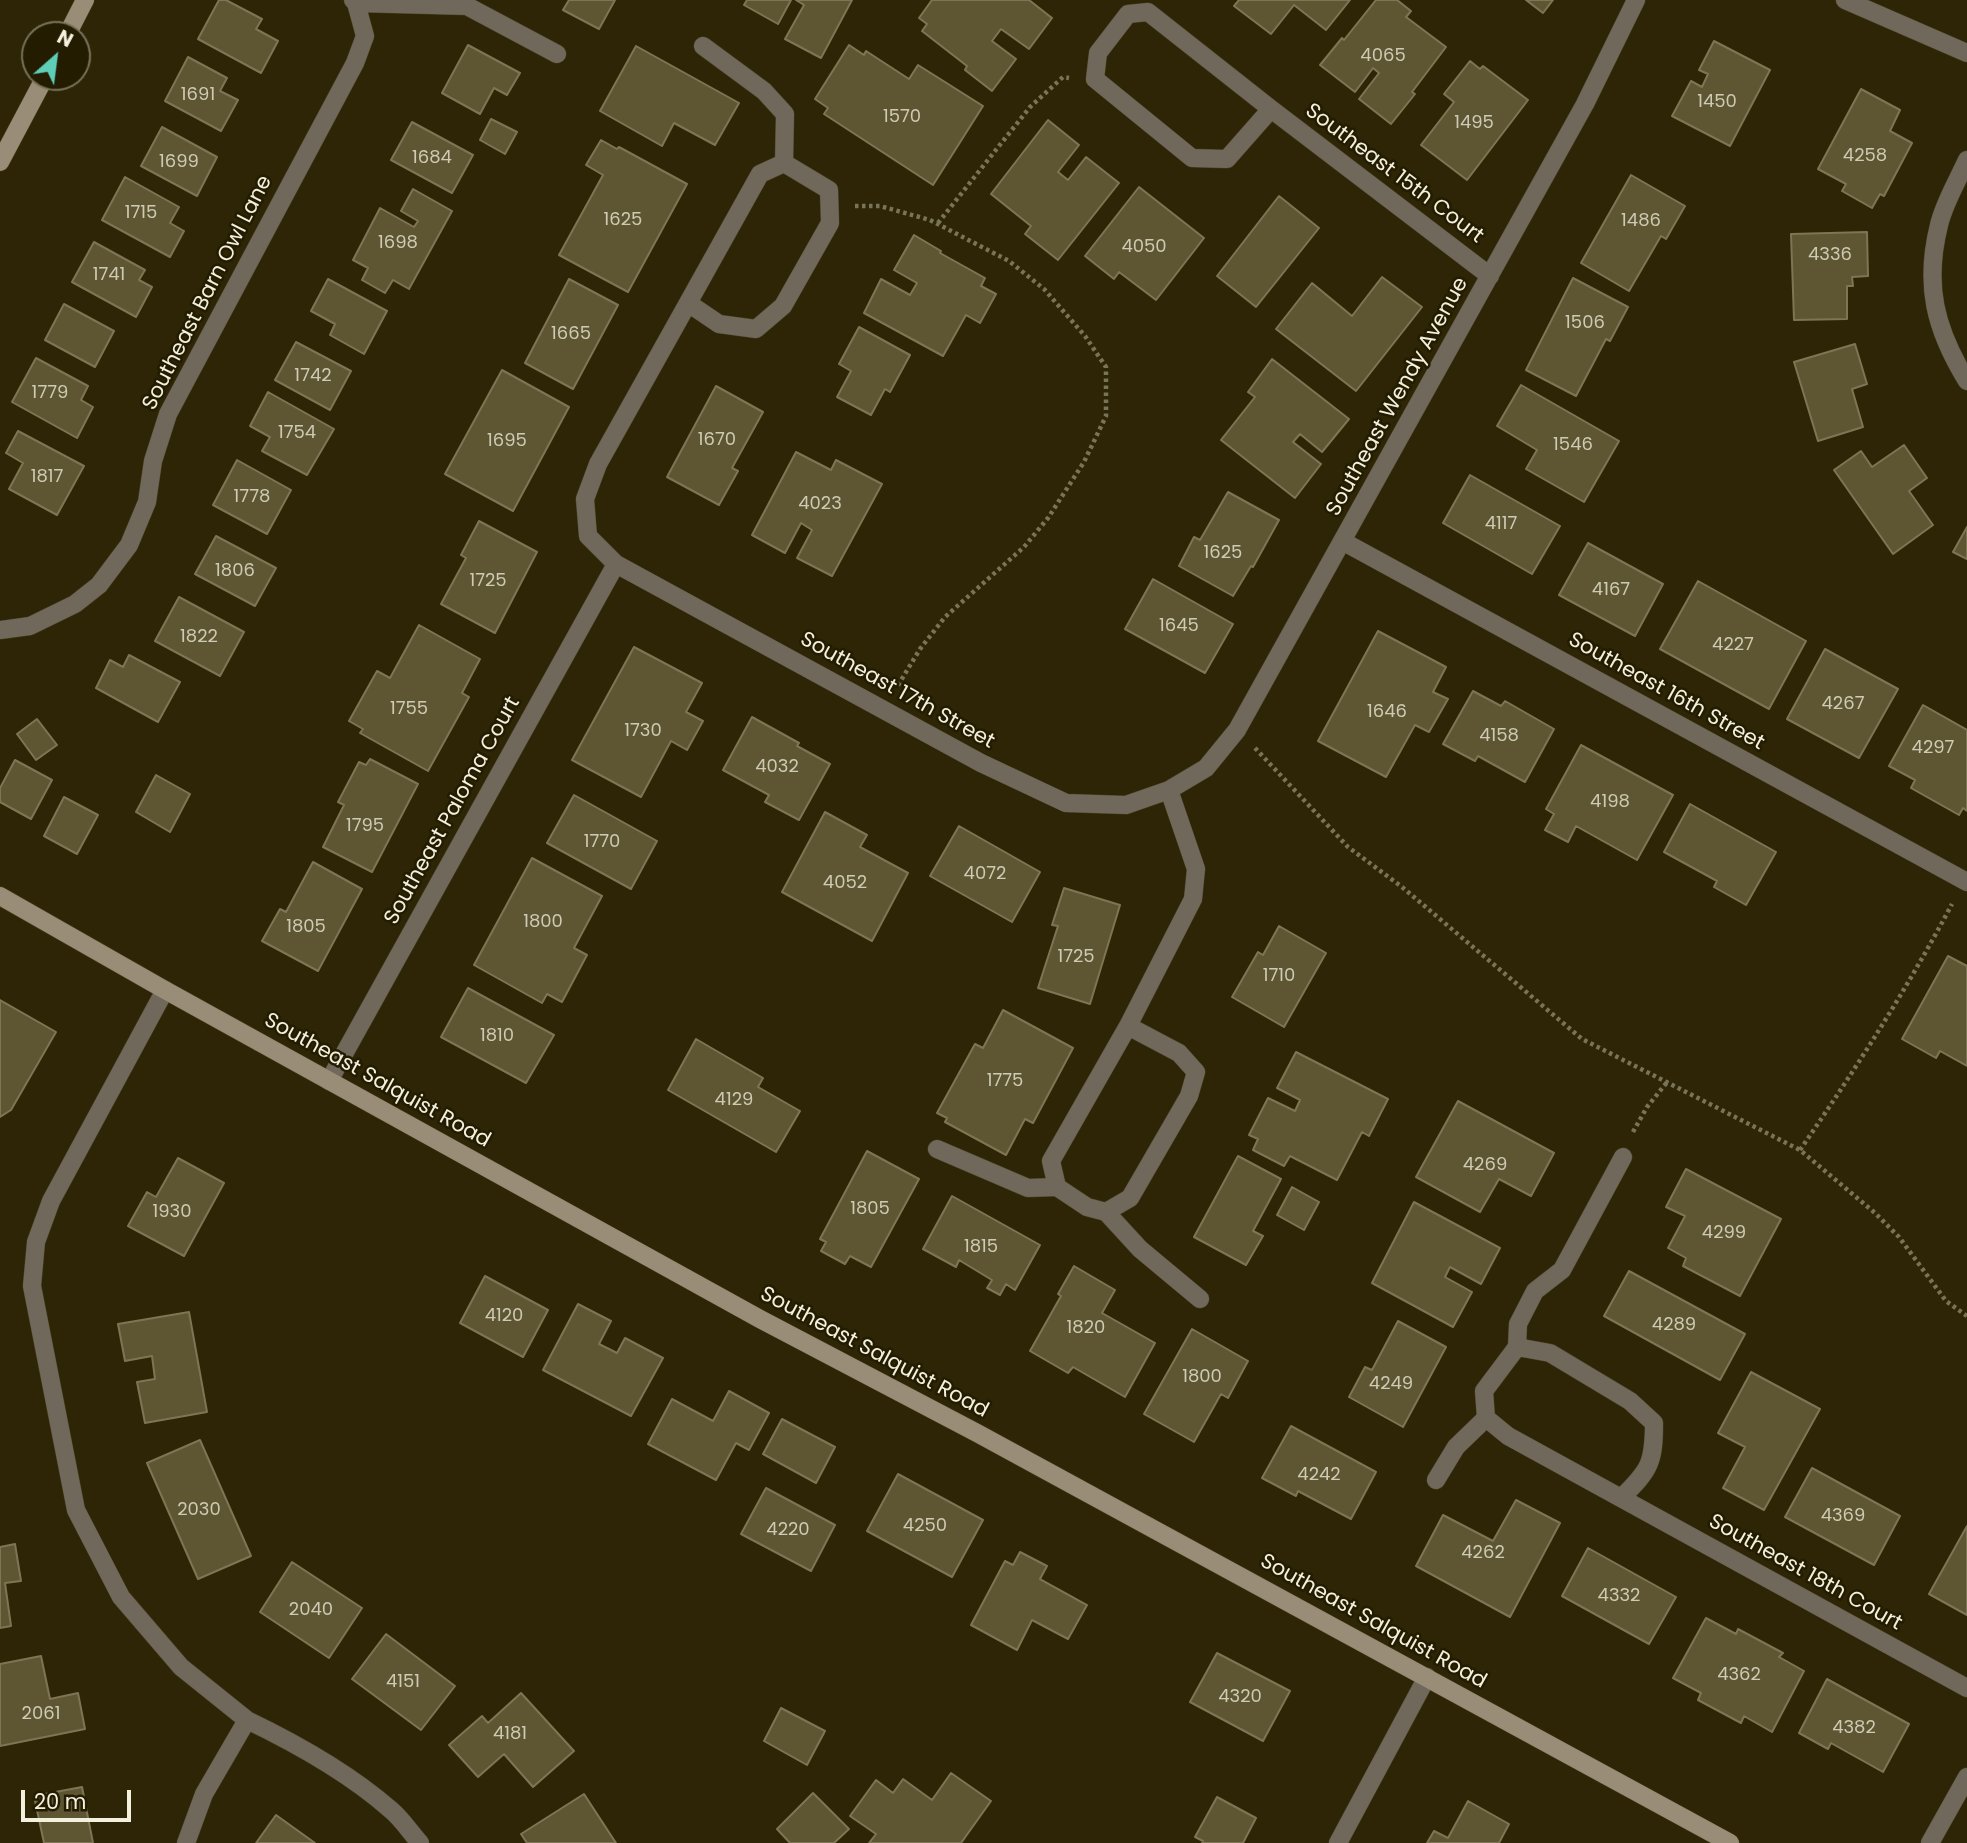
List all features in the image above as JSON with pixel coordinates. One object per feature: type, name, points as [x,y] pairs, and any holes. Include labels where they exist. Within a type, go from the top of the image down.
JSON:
[{"type":"street","points":[[74,21],[85,0]]},
{"type":"street","name":"Southeast Wendy Avenue","points":[[1169,790],[1206,768],[1237,730],[1344,542],[1585,104],[1636,0]]},
{"type":"street","points":[[1845,0],[1967,53]]},
{"type":"street","points":[[354,2],[467,6],[556,54]]},
{"type":"street","name":"Southeast Barn Owl Lane","points":[[0,630],[30,626],[75,604],[99,585],[129,545],[147,502],[153,461],[168,414],[355,63],[365,36],[354,2]]},
{"type":"street","name":"Southeast 15th Court","points":[[1271,109],[1227,159],[1192,158],[1095,79],[1098,53],[1128,13],[1148,12],[1490,276]]},
{"type":"street","points":[[703,46],[764,92],[785,114],[784,163]]},
{"type":"street","points":[[0,162],[38,91]]},
{"type":"street","points":[[1967,160],[1939,223],[1932,266],[1934,310],[1949,352],[1967,381]]},
{"type":"street","points":[[784,163],[829,190],[830,223],[783,306],[756,328],[719,324],[688,303],[760,174],[784,163]]},
{"type":"street","name":"Southeast 17th Street","points":[[688,303],[598,464],[585,499],[588,537],[616,564],[981,763],[1066,803],[1126,804],[1169,790]]},
{"type":"street","name":"Southeast 16th Street","points":[[1344,542],[1966,881]]},
{"type":"street","name":"Southeast Paloma Court","points":[[329,1081],[616,564]]},
{"type":"street","points":[[1057,1187],[1051,1161],[1128,1026],[1193,899],[1195,869],[1169,790]]},
{"type":"street","name":"Southeast Salquist Road","points":[[0,895],[165,990],[760,1319],[977,1433],[1730,1843]]},
{"type":"street","points":[[165,990],[51,1201],[36,1242],[32,1286],[76,1510],[121,1597],[181,1667],[247,1720],[284,1738],[359,1784],[393,1811],[420,1843]]},
{"type":"street","points":[[1107,1212],[1130,1198],[1189,1096],[1196,1072],[1179,1053],[1128,1026]]},
{"type":"street","points":[[937,1149],[1028,1188],[1057,1187],[1087,1207],[1107,1212],[1140,1250],[1200,1299]]},
{"type":"street","points":[[1436,1480],[1456,1447],[1486,1418],[1484,1391],[1517,1347],[1518,1324],[1535,1291],[1562,1270],[1623,1157]]},
{"type":"street","points":[[1517,1347],[1549,1353],[1630,1401],[1654,1423],[1654,1449],[1645,1475],[1622,1497]]},
{"type":"street","name":"Southeast 18th Court","points":[[1486,1418],[1508,1436],[1967,1688]]},
{"type":"street","points":[[1338,1843],[1427,1677]]},
{"type":"street","points":[[186,1843],[204,1794],[247,1720]]},
{"type":"street","points":[[1930,1843],[1967,1777]]},
{"type":"path","points":[[938,223],[1030,107],[1063,77],[1095,79]]},
{"type":"path","points":[[830,206],[880,206],[938,223],[1009,261],[1044,289],[1085,336],[1106,367],[1106,416],[1084,462],[1048,518],[1024,547],[945,617],[920,649],[884,710]]},
{"type":"path","points":[[1237,730],[1348,846],[1402,887],[1582,1039],[1800,1150],[1875,1213],[1899,1237],[1946,1301],[1967,1316]]},
{"type":"path","points":[[1800,1150],[1865,1055],[1966,881]]},
{"type":"path","points":[[1623,1157],[1647,1107],[1668,1081]]},
{"type":"building","points":[[219,0],[226,0],[262,19],[256,29],[278,41],[261,73],[198,39]]},
{"type":"building","points":[[569,0],[615,0],[599,29],[563,10]]},
{"type":"building","points":[[747,0],[791,0],[778,24],[744,5]]},
{"type":"building","points":[[796,0],[852,0],[821,58],[785,39],[804,5]]},
{"type":"building","points":[[932,0],[1029,0],[1052,18],[1029,49],[1001,29],[992,41],[1016,59],[992,91],[965,70],[967,66],[922,31],[927,24],[919,18]]},
{"type":"building","points":[[1239,0],[1350,0],[1326,30],[1294,5],[1271,34],[1234,6]]},
{"type":"building","points":[[1376,0],[1397,0],[1411,11],[1406,17],[1446,47],[1391,124],[1359,99],[1379,73],[1373,68],[1355,92],[1320,65]]},
{"type":"building","points":[[1526,0],[1553,0],[1543,13]]},
{"type":"building","points":[[1714,41],[1770,70],[1730,146],[1672,116],[1691,81],[1702,87],[1708,74],[1699,70]]},
{"type":"building","points":[[468,45],[520,73],[507,95],[494,88],[480,114],[442,93]]},
{"type":"building","points":[[849,45],[864,55],[866,51],[909,79],[918,65],[983,106],[933,185],[824,114],[828,108],[815,99]]},
{"type":"building","points":[[636,46],[739,103],[715,145],[674,123],[662,146],[600,111]]},
{"type":"building","points":[[188,57],[227,78],[220,91],[238,100],[221,131],[165,101]]},
{"type":"building","points":[[1470,61],[1480,69],[1483,66],[1528,100],[1467,180],[1421,145],[1454,102],[1444,94]]},
{"type":"building","points":[[1861,89],[1900,110],[1890,131],[1912,143],[1884,196],[1880,194],[1872,208],[1842,191],[1846,184],[1818,169]]},
{"type":"building","points":[[491,119],[517,132],[505,154],[480,140]]},
{"type":"building","points":[[1048,120],[1079,145],[1058,172],[1068,180],[1086,157],[1119,183],[1058,260],[1025,234],[1031,226],[991,194]]},
{"type":"building","points":[[412,122],[473,155],[452,193],[391,160]]},
{"type":"building","points":[[162,127],[217,157],[197,196],[141,166]]},
{"type":"building","points":[[601,140],[687,184],[628,292],[559,255],[603,175],[586,165]]},
{"type":"building","points":[[1631,175],[1685,206],[1666,239],[1661,236],[1629,291],[1581,263]]},
{"type":"building","points":[[125,177],[179,207],[170,223],[184,231],[170,257],[102,220]]},
{"type":"building","points":[[1139,187],[1204,238],[1156,300],[1119,272],[1114,279],[1085,256]]},
{"type":"building","points":[[413,189],[452,211],[409,289],[393,280],[385,293],[362,280],[368,268],[353,260],[380,208],[414,227],[418,221],[401,211]]},
{"type":"building","points":[[1279,196],[1319,228],[1256,307],[1217,276]]},
{"type":"building","points":[[1867,232],[1868,276],[1852,277],[1853,286],[1847,286],[1847,319],[1794,320],[1791,234]]},
{"type":"building","points":[[914,235],[985,278],[981,286],[996,294],[980,323],[966,315],[943,356],[864,313],[881,279],[910,295],[917,283],[894,270]]},
{"type":"building","points":[[94,242],[145,270],[139,280],[152,287],[136,317],[72,282]]},
{"type":"building","points":[[1382,277],[1422,307],[1356,391],[1276,329],[1312,283],[1352,316]]},
{"type":"building","points":[[1573,278],[1628,307],[1610,341],[1606,339],[1576,396],[1526,370]]},
{"type":"building","points":[[328,279],[387,311],[364,354],[330,335],[335,324],[311,311]]},
{"type":"building","points":[[569,279],[618,305],[573,389],[525,363]]},
{"type":"building","points":[[64,304],[114,331],[95,367],[45,340]]},
{"type":"building","points":[[859,327],[910,355],[890,392],[885,389],[871,415],[837,397],[851,371],[839,364]]},
{"type":"building","points":[[296,342],[351,371],[330,410],[275,380]]},
{"type":"building","points":[[1855,344],[1867,384],[1852,389],[1863,427],[1818,441],[1794,362]]},
{"type":"building","points":[[36,358],[88,386],[81,400],[93,407],[77,438],[12,402]]},
{"type":"building","points":[[1272,359],[1349,419],[1322,452],[1300,434],[1293,442],[1321,464],[1295,498],[1221,440],[1255,397],[1248,392]]},
{"type":"building","points":[[502,370],[569,407],[513,511],[445,474]]},
{"type":"building","points":[[1521,385],[1619,441],[1584,502],[1526,469],[1537,450],[1497,426]]},
{"type":"building","points":[[716,386],[763,412],[732,468],[738,471],[719,505],[667,477]]},
{"type":"building","points":[[268,392],[334,429],[307,475],[262,451],[270,437],[250,426]]},
{"type":"building","points":[[18,431],[84,466],[57,515],[9,489],[23,463],[6,453]]},
{"type":"building","points":[[1904,445],[1927,478],[1909,491],[1933,525],[1893,554],[1834,470],[1861,451],[1872,467]]},
{"type":"building","points":[[796,452],[831,470],[836,460],[882,484],[832,576],[797,558],[812,530],[801,523],[785,553],[752,535]]},
{"type":"building","points":[[237,460],[291,490],[267,534],[213,505]]},
{"type":"building","points":[[1470,475],[1560,526],[1532,574],[1443,523]]},
{"type":"building","points":[[1228,492],[1279,520],[1233,596],[1179,566],[1194,537],[1200,540]]},
{"type":"building","points":[[479,521],[537,552],[495,633],[441,604],[466,558],[461,555]]},
{"type":"building","points":[[1967,527],[1967,559],[1953,552]]},
{"type":"building","points":[[216,536],[276,568],[255,606],[195,574]]},
{"type":"building","points":[[1588,543],[1663,584],[1635,636],[1559,595]]},
{"type":"building","points":[[1153,579],[1233,624],[1205,673],[1125,629]]},
{"type":"building","points":[[1698,581],[1806,641],[1769,709],[1660,649]]},
{"type":"building","points":[[179,597],[244,632],[220,676],[155,641]]},
{"type":"building","points":[[419,625],[480,659],[462,693],[469,697],[428,771],[360,733],[363,729],[349,721],[377,671],[390,678]]},
{"type":"building","points":[[1378,631],[1446,667],[1433,692],[1448,699],[1429,732],[1415,725],[1386,777],[1318,741]]},
{"type":"building","points":[[634,647],[702,683],[686,712],[703,721],[687,750],[671,741],[641,797],[572,760]]},
{"type":"building","points":[[1825,649],[1898,689],[1859,758],[1787,719]]},
{"type":"building","points":[[129,655],[180,682],[158,722],[96,688],[110,660],[123,667]]},
{"type":"building","points":[[1473,691],[1501,706],[1505,701],[1554,729],[1525,782],[1478,756],[1475,761],[1443,744]]},
{"type":"building","points":[[1923,705],[1967,730],[1967,811],[1963,808],[1959,815],[1911,788],[1915,780],[1889,766]]},
{"type":"building","points":[[752,717],[830,764],[799,820],[765,802],[769,795],[723,770]]},
{"type":"building","points":[[37,719],[57,745],[36,760],[17,734]]},
{"type":"building","points":[[1581,745],[1673,795],[1637,860],[1576,826],[1568,842],[1545,830],[1554,814],[1546,809]]},
{"type":"building","points":[[370,759],[418,784],[372,872],[323,847],[344,805],[338,802],[359,762],[366,765]]},
{"type":"building","points":[[15,760],[52,780],[31,819],[0,802],[0,788]]},
{"type":"building","points":[[156,775],[190,794],[170,832],[136,812]]},
{"type":"building","points":[[574,795],[657,841],[631,889],[547,843]]},
{"type":"building","points":[[64,797],[98,815],[77,854],[44,836]]},
{"type":"building","points":[[1690,804],[1776,852],[1746,905],[1714,887],[1717,881],[1664,852]]},
{"type":"building","points":[[825,812],[867,835],[860,847],[908,873],[872,941],[782,892]]},
{"type":"building","points":[[959,826],[1040,872],[1012,922],[930,876]]},
{"type":"building","points":[[532,858],[602,896],[574,948],[587,955],[562,1002],[547,994],[542,1003],[474,965]]},
{"type":"building","points":[[313,862],[362,889],[318,971],[262,941],[280,909],[286,912]]},
{"type":"building","points":[[1064,888],[1120,905],[1090,1004],[1038,988],[1058,926],[1052,925]]},
{"type":"building","points":[[1279,926],[1326,953],[1284,1027],[1232,997],[1258,952],[1263,955]]},
{"type":"building","points":[[1948,956],[1967,966],[1967,1066],[1940,1051],[1936,1058],[1902,1039]]},
{"type":"building","points":[[468,988],[554,1035],[526,1083],[441,1037]]},
{"type":"building","points":[[0,1000],[56,1032],[11,1110],[0,1117]]},
{"type":"building","points":[[1003,1010],[1073,1048],[1033,1123],[1025,1119],[1006,1155],[945,1122],[947,1118],[937,1113],[975,1044],[983,1048]]},
{"type":"building","points":[[696,1039],[763,1078],[758,1087],[800,1111],[776,1152],[668,1090]]},
{"type":"building","points":[[1296,1052],[1388,1099],[1369,1136],[1362,1132],[1337,1180],[1290,1156],[1284,1166],[1253,1150],[1258,1139],[1249,1135],[1268,1098],[1295,1111],[1300,1100],[1277,1088]]},
{"type":"building","points":[[1458,1101],[1554,1153],[1531,1196],[1499,1179],[1480,1212],[1416,1177]]},
{"type":"building","points":[[867,1151],[919,1179],[871,1267],[850,1256],[845,1264],[821,1251],[826,1242],[820,1239]]},
{"type":"building","points":[[1238,1156],[1281,1179],[1253,1231],[1263,1236],[1246,1265],[1194,1237]]},
{"type":"building","points":[[178,1158],[224,1183],[184,1256],[128,1226],[147,1192],[156,1197]]},
{"type":"building","points":[[1686,1169],[1781,1219],[1740,1296],[1683,1266],[1686,1258],[1668,1248],[1685,1216],[1666,1207]]},
{"type":"building","points":[[1292,1187],[1319,1202],[1304,1230],[1277,1215]]},
{"type":"building","points":[[952,1196],[1040,1245],[1015,1290],[1006,1284],[1000,1295],[987,1288],[992,1280],[959,1260],[956,1267],[923,1249]]},
{"type":"building","points":[[1414,1202],[1500,1248],[1481,1284],[1450,1267],[1445,1277],[1472,1292],[1453,1327],[1372,1283]]},
{"type":"building","points":[[1074,1266],[1115,1290],[1102,1313],[1155,1343],[1125,1397],[1073,1367],[1068,1373],[1030,1351],[1061,1296],[1058,1294]]},
{"type":"building","points":[[1629,1271],[1745,1334],[1720,1380],[1604,1316]]},
{"type":"building","points":[[485,1276],[548,1310],[523,1357],[460,1323]]},
{"type":"building","points":[[578,1304],[611,1321],[599,1344],[617,1353],[625,1338],[663,1358],[631,1416],[543,1370]]},
{"type":"building","points":[[189,1312],[207,1412],[145,1423],[137,1382],[155,1379],[152,1356],[125,1361],[118,1324]]},
{"type":"building","points":[[1398,1321],[1446,1347],[1403,1427],[1349,1397],[1365,1367],[1372,1370]]},
{"type":"building","points":[[1192,1329],[1248,1361],[1228,1398],[1221,1394],[1194,1442],[1144,1414]]},
{"type":"building","points":[[1751,1372],[1820,1409],[1764,1510],[1723,1488],[1745,1447],[1718,1433]]},
{"type":"building","points":[[729,1391],[769,1413],[749,1450],[736,1443],[716,1480],[648,1444],[672,1399],[713,1421]]},
{"type":"building","points":[[782,1419],[835,1447],[816,1483],[763,1454]]},
{"type":"building","points":[[1291,1426],[1376,1472],[1351,1519],[1298,1491],[1296,1496],[1262,1478]]},
{"type":"building","points":[[200,1440],[251,1556],[198,1579],[147,1463]]},
{"type":"building","points":[[1812,1468],[1900,1516],[1874,1565],[1785,1517]]},
{"type":"building","points":[[898,1474],[983,1520],[952,1577],[867,1531]]},
{"type":"building","points":[[766,1488],[835,1525],[811,1571],[741,1534]]},
{"type":"building","points":[[1516,1500],[1560,1523],[1510,1617],[1416,1566],[1443,1515],[1493,1541]]},
{"type":"building","points":[[1967,1526],[1967,1615],[1929,1594]]},
{"type":"building","points":[[15,1544],[21,1581],[5,1583],[11,1626],[0,1628],[0,1547]]},
{"type":"building","points":[[1588,1548],[1676,1597],[1649,1644],[1562,1596]]},
{"type":"building","points":[[1020,1552],[1047,1566],[1040,1579],[1087,1605],[1068,1639],[1032,1620],[1017,1650],[971,1625],[1005,1561],[1013,1565]]},
{"type":"building","points":[[292,1562],[362,1608],[329,1658],[260,1612]]},
{"type":"building","points":[[1706,1618],[1736,1634],[1738,1629],[1783,1653],[1779,1657],[1804,1671],[1772,1732],[1744,1716],[1741,1723],[1698,1700],[1701,1693],[1673,1678]]},
{"type":"building","points":[[386,1634],[455,1686],[421,1730],[352,1679]]},
{"type":"building","points":[[1217,1653],[1290,1691],[1263,1741],[1190,1702]]},
{"type":"building","points":[[41,1656],[50,1699],[78,1693],[85,1729],[0,1746],[0,1664]]},
{"type":"building","points":[[1827,1679],[1909,1724],[1883,1772],[1831,1743],[1828,1749],[1799,1733]]},
{"type":"building","points":[[521,1693],[574,1751],[533,1787],[504,1754],[478,1777],[449,1745],[482,1716],[488,1723]]},
{"type":"building","points":[[781,1708],[825,1731],[807,1765],[764,1741]]},
{"type":"building","points":[[951,1773],[991,1801],[961,1843],[869,1843],[876,1834],[850,1816],[876,1780],[893,1793],[903,1779],[932,1800]]},
{"type":"building","points":[[82,1787],[93,1843],[44,1843],[34,1796]]},
{"type":"building","points":[[813,1793],[849,1829],[834,1843],[790,1843],[777,1829]]},
{"type":"building","points":[[584,1794],[616,1843],[527,1843],[521,1834]]},
{"type":"building","points":[[1217,1797],[1256,1818],[1243,1843],[1202,1843],[1203,1841],[1195,1837]]},
{"type":"building","points":[[1468,1801],[1509,1824],[1499,1843],[1427,1843],[1434,1831],[1448,1838]]},
{"type":"building","points":[[276,1815],[315,1843],[256,1843]]}]
